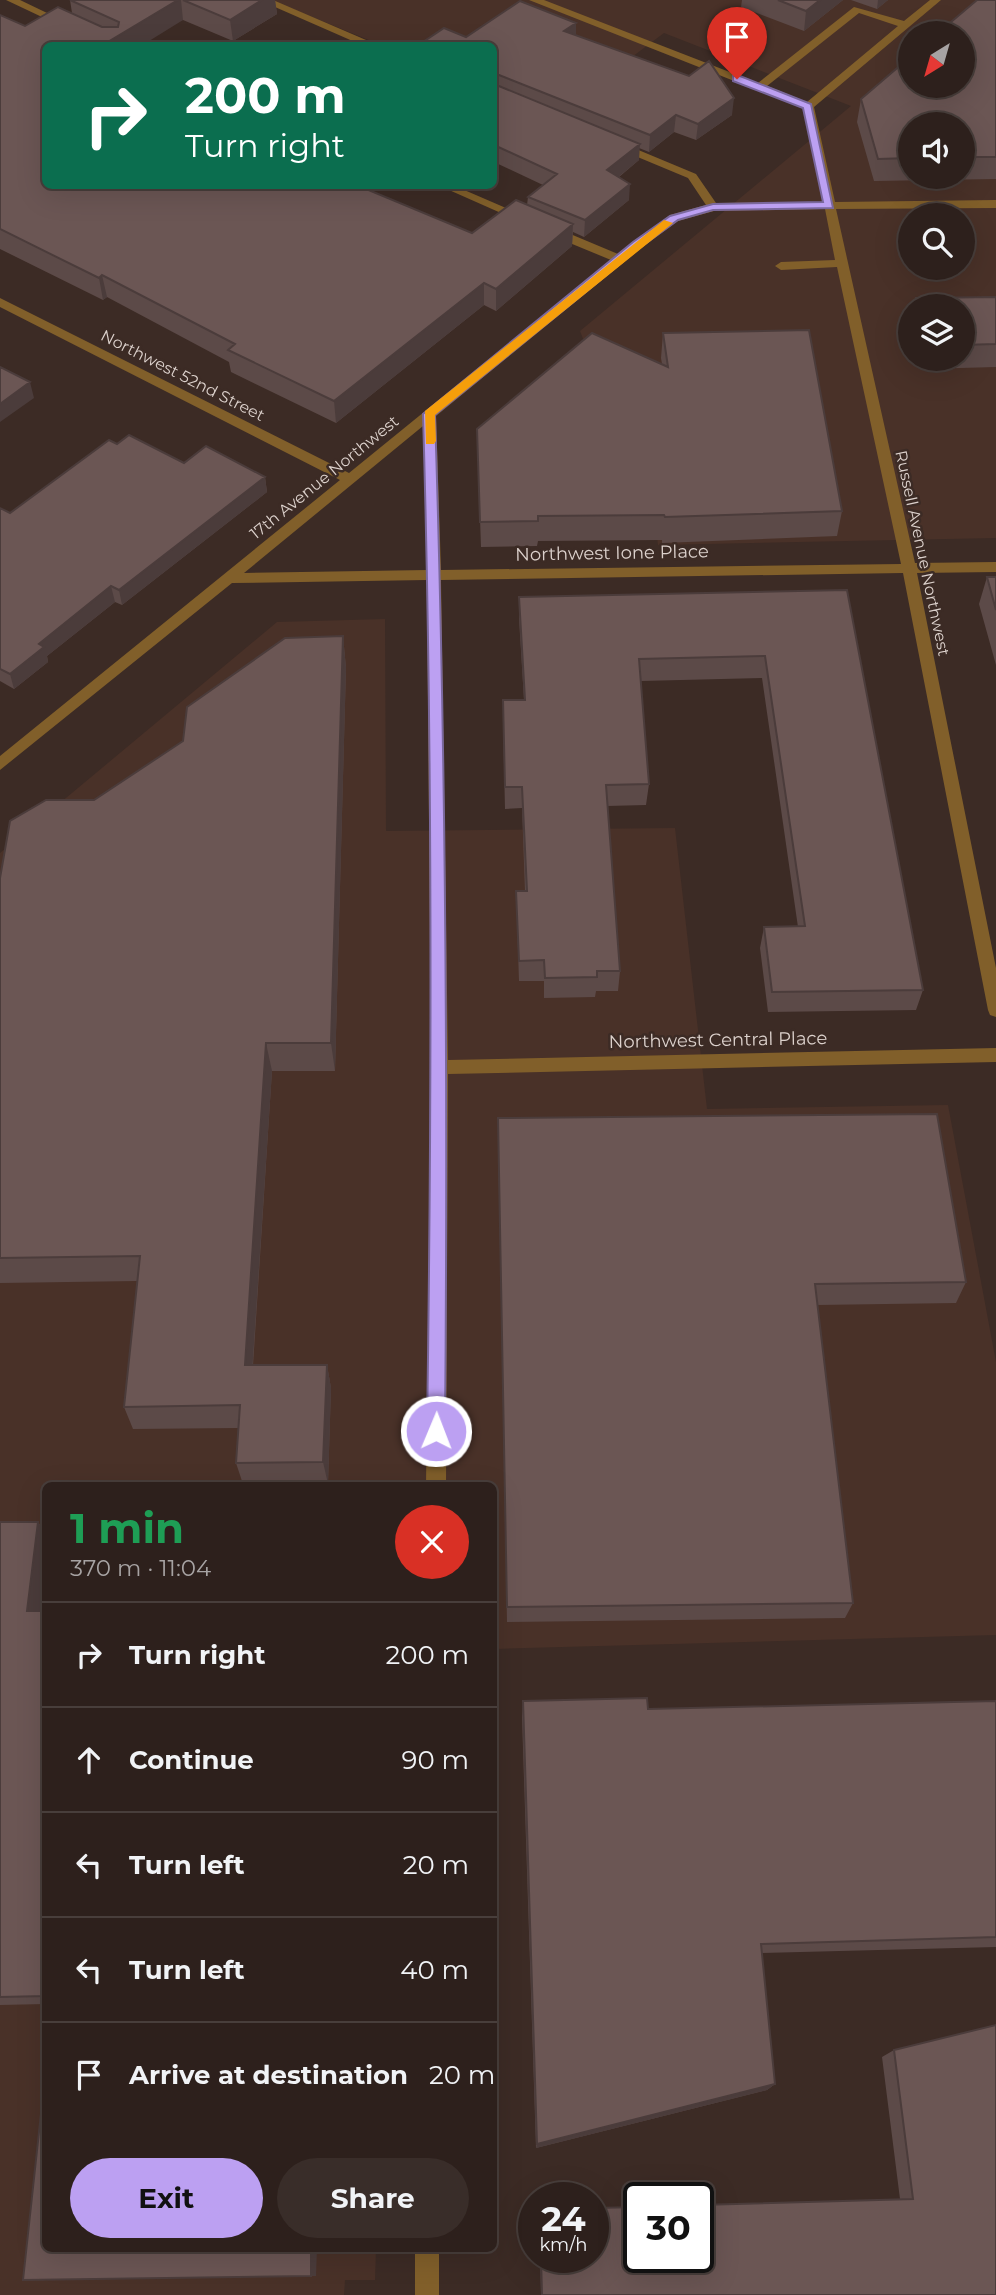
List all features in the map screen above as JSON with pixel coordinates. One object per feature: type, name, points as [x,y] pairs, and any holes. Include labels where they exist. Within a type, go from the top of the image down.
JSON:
[{"type":"street","points":[[11,0],[79,30]]},
{"type":"street","points":[[264,0],[365,42]]},
{"type":"street","points":[[534,0],[808,106],[898,32]]},
{"type":"street","points":[[911,21],[936,0]]},
{"type":"street","points":[[758,87],[858,9],[898,23]]},
{"type":"street","name":"Russell Avenue Northwest","points":[[808,106],[909,569],[996,1010]]},
{"type":"street","points":[[607,141],[692,176],[713,207]]},
{"type":"street","points":[[453,189],[532,222]]},
{"type":"street","name":"17th Avenue Northwest","points":[[3,757],[229,578],[619,259],[674,218],[713,207],[996,204]]},
{"type":"street","points":[[544,227],[619,259]]},
{"type":"street","points":[[781,266],[842,263]]},
{"type":"street","name":"Northwest 52nd Street","points":[[0,302],[350,478]]},
{"type":"street","points":[[429,414],[434,575],[440,1067],[436,1482]]},
{"type":"street","name":"Northwest Ione Place","points":[[229,578],[996,568]]},
{"type":"street","name":"Northwest Central Place","points":[[440,1067],[996,1055]]},
{"type":"street","points":[[427,2252],[427,2295]]},
{"type":"shaded area","points":[[270,0],[996,0],[996,538],[658,545],[641,406],[589,354],[580,331],[851,106],[664,33],[553,116],[497,50],[497,42],[374,42]]},
{"type":"shaded area","points":[[385,619],[386,831],[675,828],[707,1109],[948,1105],[996,1362],[996,1635],[497,1649],[497,1482],[42,1482],[42,2252],[376,2252],[375,2280],[345,2280],[344,2295],[0,2295],[0,853],[277,622]]},
{"type":"building","points":[[70,0],[178,0],[108,42],[42,42],[42,189],[366,189],[472,233],[516,200],[573,224],[496,289],[484,283],[334,401],[228,350],[235,344],[102,275],[99,278],[0,229],[0,15],[25,26],[58,7],[102,27],[118,27],[119,22]]},
{"type":"building","points":[[183,0],[262,0],[230,20]]},
{"type":"building","points":[[778,0],[820,0],[806,11]]},
{"type":"building","points":[[977,0],[996,0],[996,157],[975,157],[975,112],[898,112],[898,158],[878,159],[861,99],[898,67],[898,98],[975,98],[975,21],[952,21]]},
{"type":"building","points":[[520,1],[576,23],[564,31],[689,76],[709,61],[734,98],[698,124],[676,115],[650,135],[497,74],[497,42],[423,42],[444,28],[466,37]]},
{"type":"building","points":[[497,85],[640,144],[607,170],[630,184],[585,220],[528,197],[557,174],[497,146]]},
{"type":"building","points":[[975,297],[996,297],[996,344],[975,345]]},
{"type":"building","points":[[809,330],[842,511],[665,517],[538,516],[538,521],[480,522],[477,429],[592,333],[668,367],[663,333]]},
{"type":"building","points":[[0,367],[30,382],[0,404]]},
{"type":"building","points":[[129,435],[184,463],[206,446],[265,477],[119,590],[111,586],[39,644],[44,647],[10,674],[0,669],[0,508],[10,513],[109,440],[117,444]]},
{"type":"building","points":[[987,577],[996,577],[996,610]]},
{"type":"building","points":[[847,590],[923,990],[772,992],[764,927],[805,926],[765,656],[639,659],[649,784],[606,785],[620,971],[597,971],[597,977],[545,978],[544,960],[519,961],[516,891],[527,891],[522,787],[505,787],[503,700],[525,700],[519,597]]},
{"type":"building","points":[[343,636],[331,1043],[266,1043],[245,1365],[327,1365],[323,1462],[236,1463],[240,1405],[124,1407],[140,1256],[0,1258],[0,878],[10,821],[46,800],[94,800],[183,741],[187,707],[285,638]]},
{"type":"building","points":[[937,1114],[966,1282],[815,1284],[853,1603],[507,1607],[498,1118]]},
{"type":"building","points":[[0,1522],[38,1522],[27,1611],[42,1611],[42,1996],[0,1997]]},
{"type":"building","points":[[647,1698],[648,1709],[996,1701],[996,1937],[761,1944],[775,2084],[537,2144],[523,1701]]},
{"type":"building","points":[[996,2025],[996,2295],[542,2295],[541,2273],[609,2273],[609,2208],[623,2207],[623,2273],[714,2273],[714,2205],[913,2199],[894,2050]]},
{"type":"building","points":[[42,2104],[42,2252],[311,2252],[311,2276],[23,2280]]},
{"type":"slow traffic","points":[[430,441],[429,414],[637,245],[668,223]]},
{"type":"route","points":[[436,1431],[440,1067],[434,575],[429,414],[674,218],[713,207],[829,205],[808,106],[737,79]]}]
